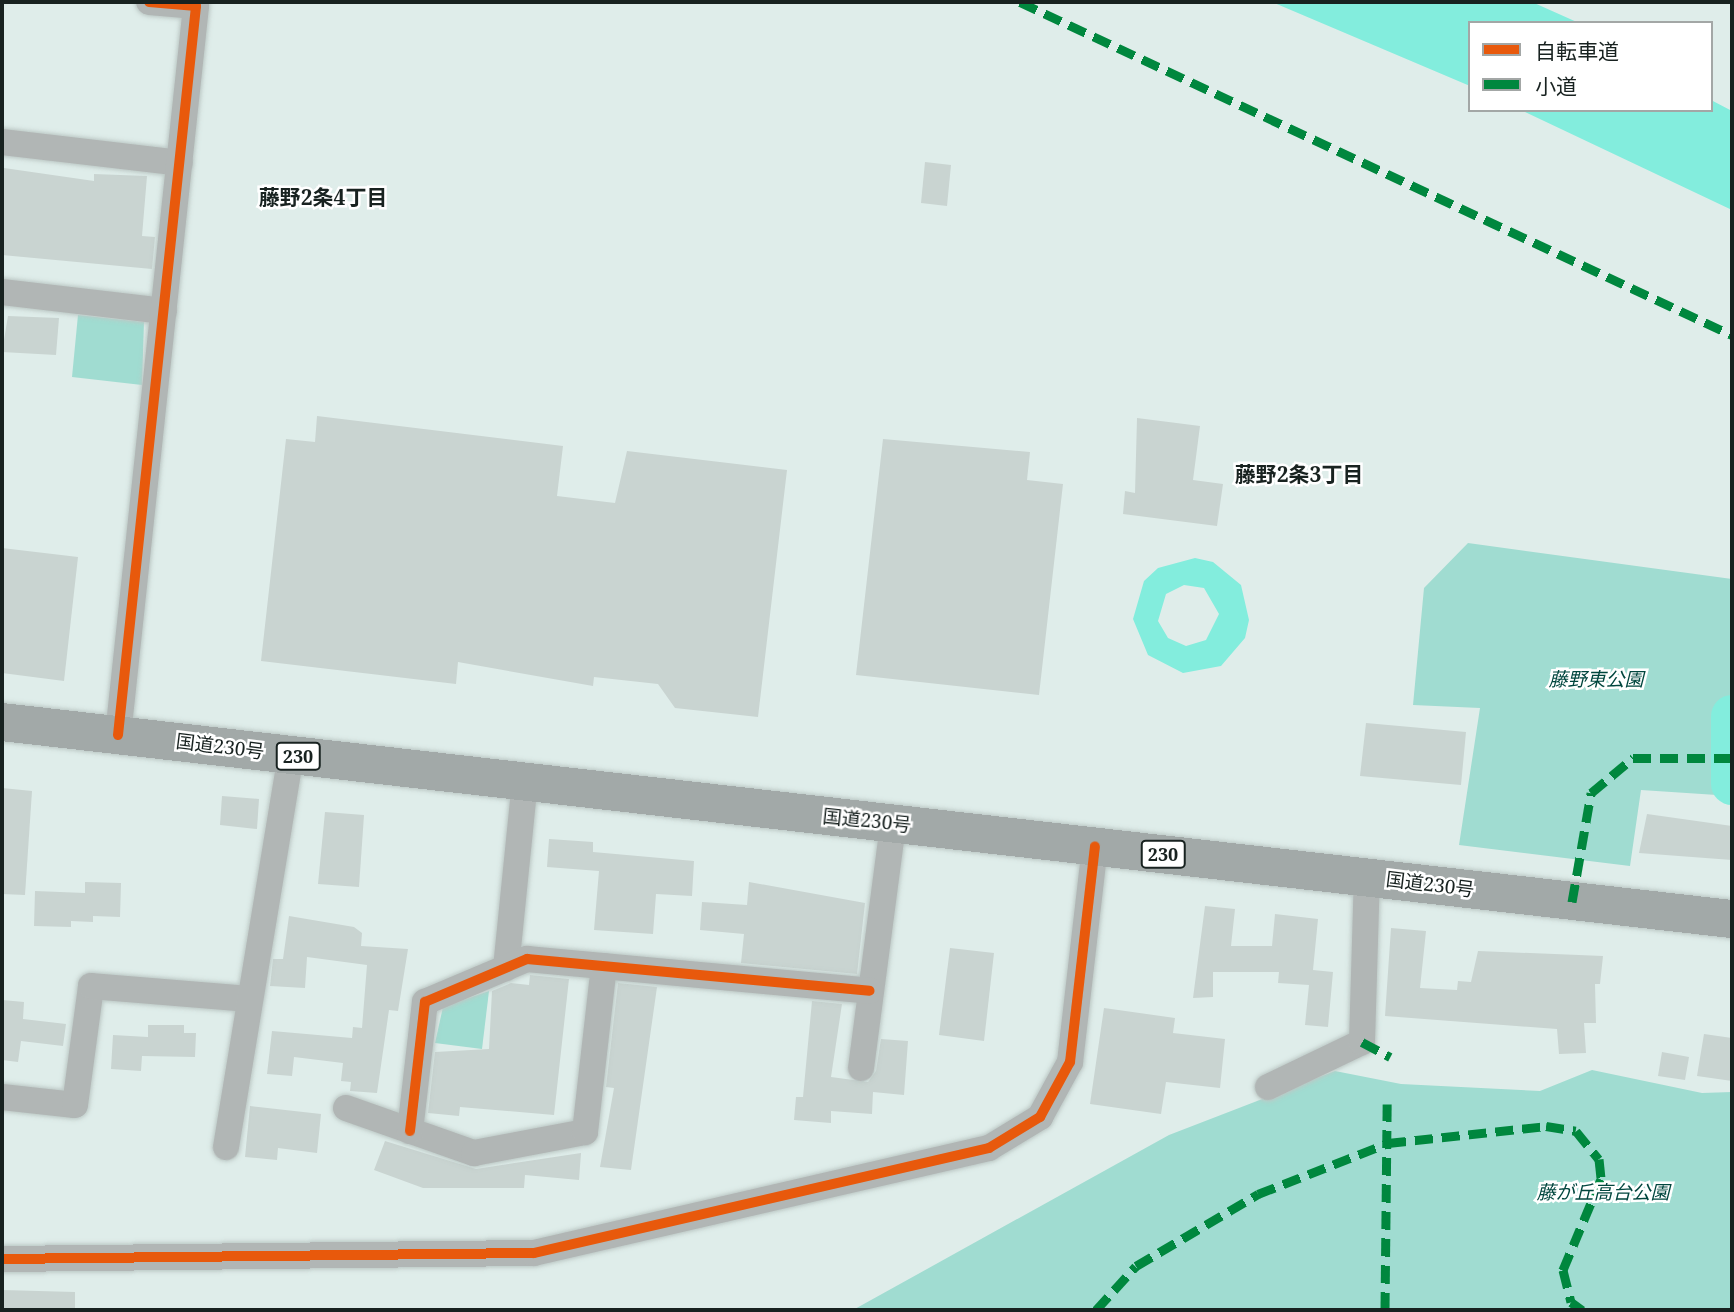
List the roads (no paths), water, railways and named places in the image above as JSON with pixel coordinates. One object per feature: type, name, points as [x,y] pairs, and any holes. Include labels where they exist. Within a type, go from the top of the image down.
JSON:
[{"type":"highway","name":"国道230号","points":[[2,722],[1732,919]]},
{"type":"street","points":[[118,735],[196,6],[149,2]]},
{"type":"street","points":[[2,142],[180,163]]},
{"type":"street","points":[[2,292],[164,311]]},
{"type":"street","points":[[226,1147],[248,999],[291,756]]},
{"type":"street","points":[[506,968],[525,782]]},
{"type":"street","points":[[861,1068],[893,824]]},
{"type":"street","points":[[2,1259],[534,1253],[989,1148],[1040,1117],[1070,1062],[1095,846]]},
{"type":"street","points":[[1268,1087],[1362,1042],[1367,878]]},
{"type":"street","points":[[410,1131],[425,1002],[527,959],[870,991]]},
{"type":"street","points":[[346,1108],[474,1153],[585,1132],[604,965]]},
{"type":"street","points":[[2,1097],[75,1105],[91,986],[248,999]]},
{"type":"waterway","points":[[1732,716],[1732,784]]},
{"type":"district","name":"藤野2条4丁目","points":[[323,197]]},
{"type":"district","name":"藤野2条3丁目","points":[[1299,474]]},
{"type":"park label","name":"藤野東公園","points":[[1596,680]]},
{"type":"park label","name":"藤が丘高台公園","points":[[1603,1193]]}]
